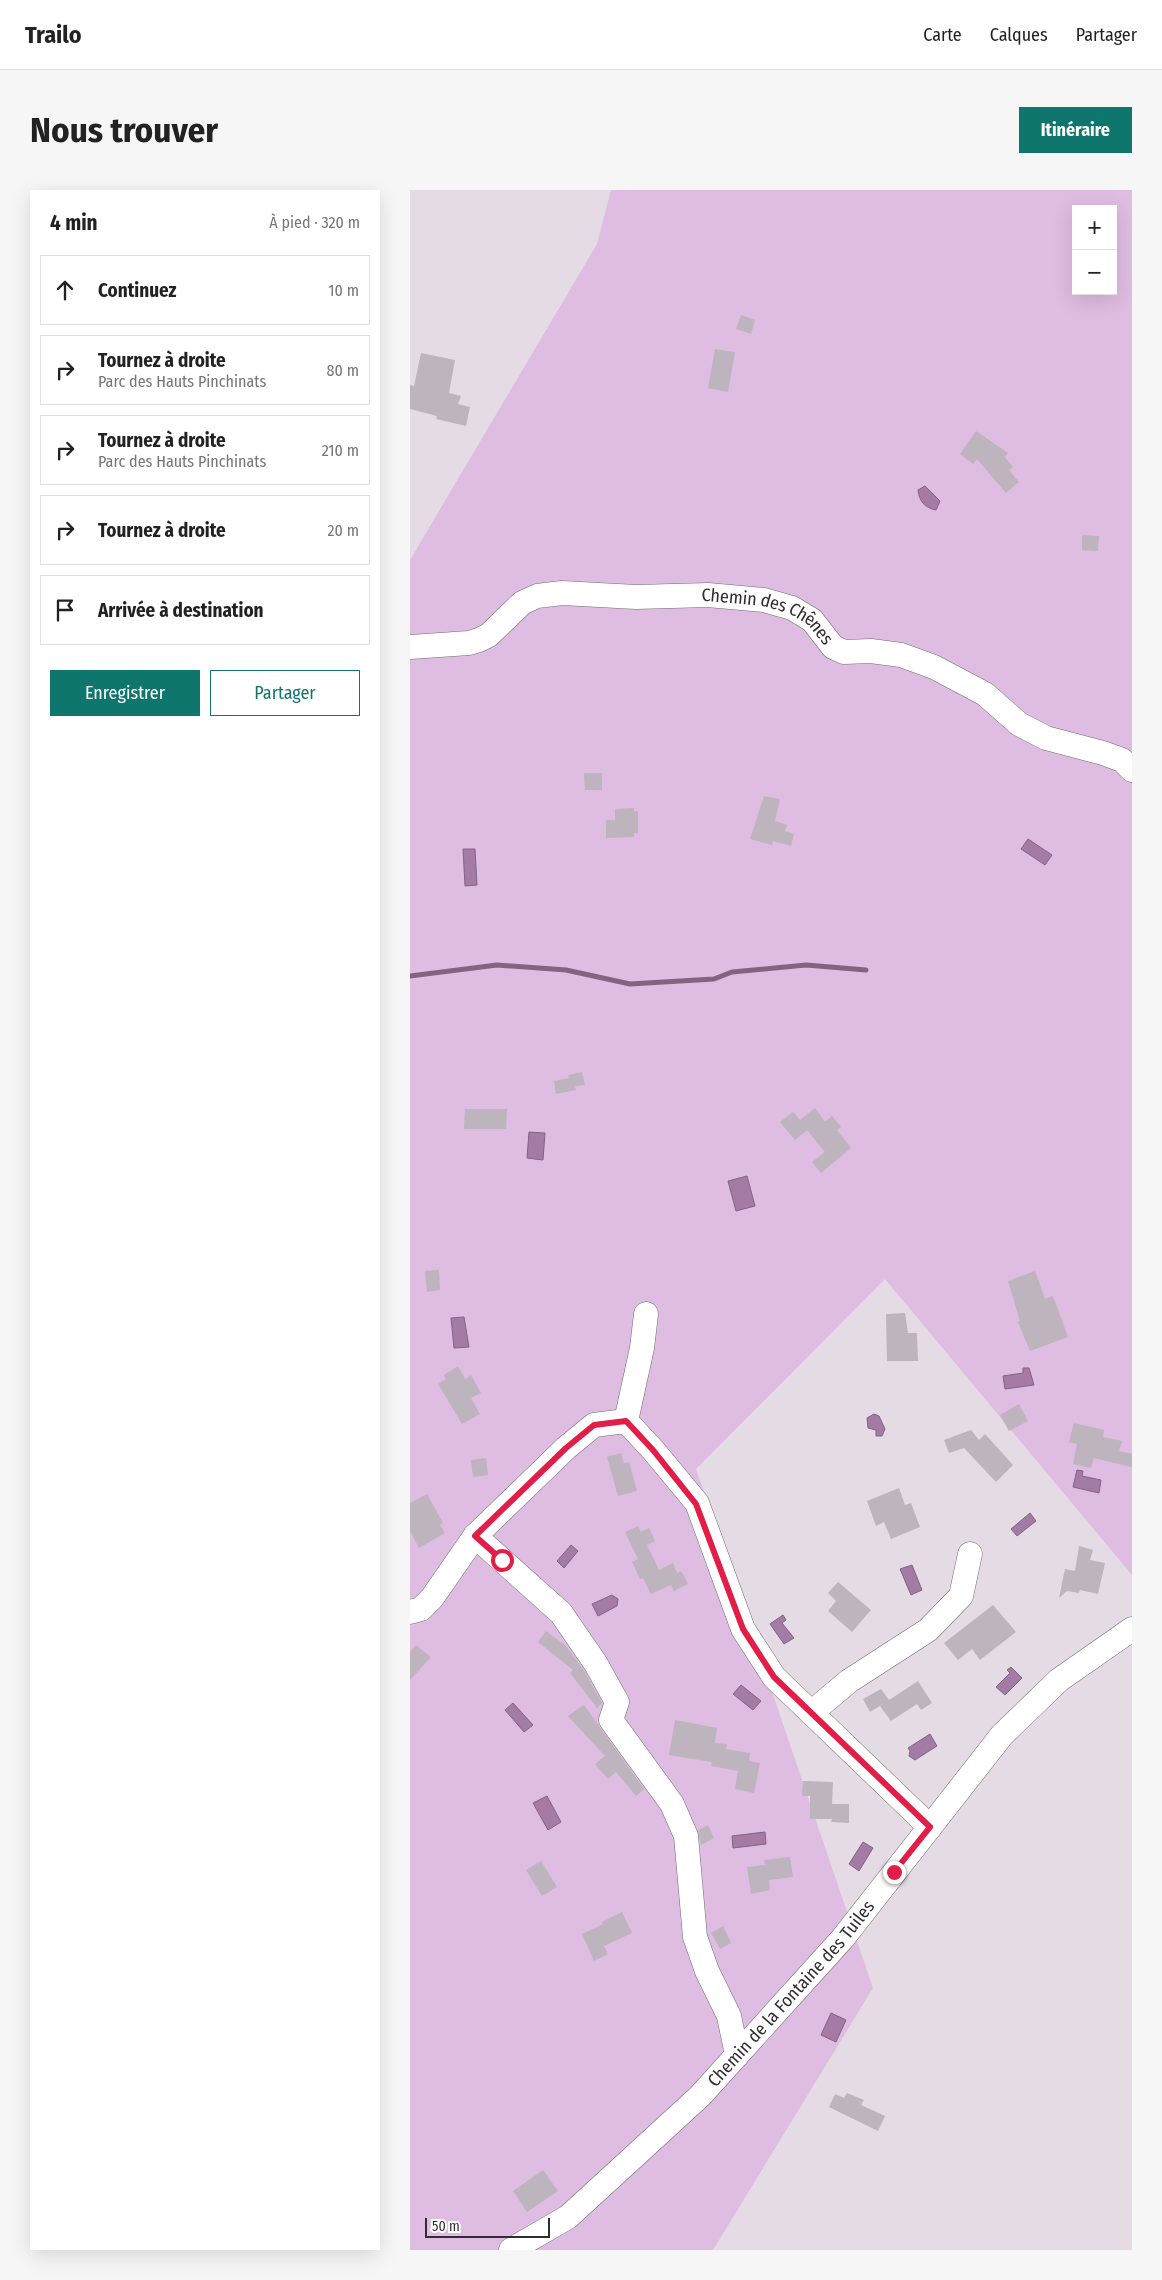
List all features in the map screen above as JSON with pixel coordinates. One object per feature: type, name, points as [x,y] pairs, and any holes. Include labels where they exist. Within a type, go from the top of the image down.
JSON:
[{"type":"street","name":"Chemin des Chênes","points":[[410,647],[469,643],[480,640],[489,635],[522,603],[536,596],[562,593],[636,597],[708,595],[764,600],[792,608],[812,620],[833,647],[844,652],[871,651],[901,655],[934,667],[984,694],[1026,728],[1046,738],[1122,760],[1132,770]]},
{"type":"street","points":[[626,1421],[642,1348],[646,1314]]},
{"type":"street","points":[[410,1612],[421,1609],[432,1598],[475,1536],[566,1448],[594,1425],[626,1421]]},
{"type":"street","points":[[626,1421],[653,1450],[696,1504],[743,1629],[774,1677],[930,1827]]},
{"type":"street","points":[[475,1536],[561,1613],[596,1664],[617,1702],[611,1720],[672,1804],[686,1836],[695,1937],[707,1971],[729,2016],[737,2056]]},
{"type":"street","points":[[812,1714],[849,1681],[928,1630],[960,1596],[970,1554]]},
{"type":"street","name":"Chemin de la Fontaine des Tuiles","points":[[511,2250],[568,2217],[700,2096],[842,1938],[1009,1728],[1059,1680],[1132,1629]]},
{"type":"shaded area","points":[[611,190],[1132,190],[1132,1575],[885,1279],[696,1469],[873,1988],[713,2250],[410,2250],[410,560],[597,244]]},
{"type":"shaded area","points":[[925,486],[940,501],[936,510],[926,506],[920,497],[918,490]]},
{"type":"shaded area","points":[[1028,839],[1052,855],[1045,865],[1021,849]]},
{"type":"shaded area","points":[[463,849],[475,849],[477,885],[465,886]]},
{"type":"shaded area","points":[[529,1132],[545,1133],[543,1160],[527,1158]]},
{"type":"shaded area","points":[[747,1176],[755,1206],[736,1211],[728,1181]]},
{"type":"shaded area","points":[[464,1317],[469,1347],[454,1348],[451,1318]]},
{"type":"shaded area","points":[[1023,1368],[1029,1368],[1034,1385],[1005,1389],[1003,1376],[1023,1373]]},
{"type":"shaded area","points":[[874,1414],[879,1416],[885,1429],[882,1436],[876,1436],[876,1430],[868,1428],[867,1418]]},
{"type":"shaded area","points":[[1077,1470],[1083,1471],[1082,1476],[1101,1480],[1099,1493],[1073,1487]]},
{"type":"shaded area","points":[[1030,1513],[1036,1521],[1017,1536],[1011,1529]]},
{"type":"shaded area","points":[[571,1545],[578,1551],[564,1568],[557,1561]]},
{"type":"shaded area","points":[[912,1565],[922,1590],[911,1595],[900,1569]]},
{"type":"shaded area","points":[[612,1595],[618,1599],[617,1606],[598,1616],[592,1604]]},
{"type":"shaded area","points":[[783,1615],[786,1620],[782,1623],[794,1638],[784,1644],[770,1624]]},
{"type":"shaded area","points":[[1011,1667],[1022,1678],[1005,1695],[996,1687],[1010,1673],[1007,1670]]},
{"type":"shaded area","points":[[741,1685],[761,1701],[753,1710],[733,1694]]},
{"type":"shaded area","points":[[513,1703],[533,1725],[524,1732],[505,1710]]},
{"type":"shaded area","points":[[930,1734],[937,1746],[915,1760],[909,1756],[910,1751],[908,1748]]},
{"type":"shaded area","points":[[547,1796],[561,1822],[548,1830],[533,1803]]},
{"type":"shaded area","points":[[765,1832],[766,1844],[733,1848],[732,1836]]},
{"type":"shaded area","points":[[863,1842],[873,1848],[859,1871],[849,1864]]},
{"type":"shaded area","points":[[831,2013],[846,2020],[836,2042],[821,2035]]},
{"type":"building","points":[[741,315],[755,320],[751,334],[736,329]]},
{"type":"building","points":[[715,349],[735,352],[728,392],[708,388]]},
{"type":"building","points":[[421,353],[455,360],[449,393],[461,396],[458,404],[470,407],[466,426],[436,419],[437,416],[410,409],[410,385],[414,386]]},
{"type":"building","points":[[976,431],[1008,453],[1005,457],[1013,467],[1009,470],[1019,482],[1006,493],[977,459],[973,464],[960,454]]},
{"type":"building","points":[[1082,535],[1099,536],[1098,551],[1082,550]]},
{"type":"building","points":[[584,773],[602,773],[602,790],[585,790]]},
{"type":"building","points":[[764,796],[780,799],[775,821],[787,825],[785,831],[794,834],[791,846],[773,841],[772,845],[750,839]]},
{"type":"building","points":[[634,808],[634,811],[638,811],[638,833],[634,833],[634,837],[606,838],[606,820],[615,820],[615,809]]},
{"type":"building","points":[[582,1072],[585,1085],[575,1086],[576,1090],[556,1094],[554,1081],[569,1078],[568,1075]]},
{"type":"building","points":[[815,1108],[825,1122],[832,1116],[841,1127],[837,1130],[851,1148],[821,1173],[812,1162],[825,1152],[807,1130],[795,1140],[780,1122],[793,1112],[800,1120]]},
{"type":"building","points":[[465,1109],[507,1109],[506,1129],[464,1129]]},
{"type":"building","points":[[439,1270],[440,1290],[427,1292],[425,1271]]},
{"type":"building","points":[[1035,1271],[1045,1299],[1053,1296],[1068,1337],[1030,1351],[1018,1322],[1020,1321],[1008,1281]]},
{"type":"building","points":[[905,1313],[908,1333],[917,1333],[918,1361],[887,1361],[886,1314]]},
{"type":"building","points":[[458,1366],[465,1379],[471,1375],[481,1393],[471,1398],[480,1414],[462,1424],[438,1384],[446,1379],[444,1375]]},
{"type":"building","points":[[1019,1404],[1028,1421],[1009,1431],[1000,1415]]},
{"type":"building","points":[[1074,1423],[1104,1430],[1103,1437],[1122,1441],[1119,1451],[1132,1454],[1132,1467],[1094,1458],[1091,1468],[1073,1464],[1077,1444],[1069,1442]]},
{"type":"building","points":[[971,1430],[979,1440],[985,1434],[1013,1465],[996,1482],[964,1448],[949,1453],[944,1440]]},
{"type":"building","points":[[621,1453],[624,1463],[629,1462],[637,1491],[618,1496],[607,1457]]},
{"type":"building","points":[[486,1458],[488,1475],[473,1477],[471,1460]]},
{"type":"building","points":[[899,1488],[905,1505],[911,1503],[920,1527],[891,1539],[884,1522],[876,1526],[867,1501]]},
{"type":"building","points":[[427,1494],[443,1523],[440,1525],[445,1533],[419,1548],[410,1531],[410,1503]]},
{"type":"building","points":[[638,1526],[641,1532],[649,1528],[655,1541],[647,1545],[659,1570],[673,1563],[677,1573],[681,1571],[688,1584],[674,1591],[671,1585],[651,1594],[643,1578],[640,1579],[632,1562],[638,1559],[625,1532]]},
{"type":"building","points":[[1079,1546],[1093,1550],[1090,1560],[1105,1563],[1098,1594],[1080,1590],[1079,1593],[1067,1591],[1059,1598],[1065,1569],[1075,1571]]},
{"type":"building","points":[[838,1582],[871,1610],[852,1632],[828,1611],[836,1601],[828,1593]]},
{"type":"building","points":[[993,1605],[1016,1632],[980,1660],[972,1649],[958,1660],[944,1643]]},
{"type":"building","points":[[546,1631],[566,1646],[584,1671],[602,1703],[597,1708],[570,1673],[573,1670],[538,1642]]},
{"type":"building","points":[[416,1645],[431,1657],[410,1680],[410,1652]]},
{"type":"building","points":[[918,1681],[932,1703],[921,1710],[917,1704],[891,1721],[880,1706],[888,1701],[870,1712],[863,1699],[881,1689],[889,1700]]},
{"type":"building","points":[[584,1705],[644,1789],[636,1796],[616,1772],[608,1779],[595,1764],[605,1756],[568,1716]]},
{"type":"building","points":[[675,1720],[717,1728],[715,1743],[727,1744],[726,1749],[750,1753],[749,1761],[760,1763],[754,1793],[735,1789],[738,1771],[711,1766],[712,1762],[669,1755]]},
{"type":"building","points":[[803,1781],[833,1782],[832,1804],[849,1804],[849,1823],[831,1822],[832,1819],[810,1819],[810,1796],[802,1796]]},
{"type":"building","points":[[708,1825],[714,1838],[701,1845],[698,1830]]},
{"type":"building","points":[[790,1857],[793,1877],[769,1880],[770,1890],[751,1894],[747,1867],[765,1865],[764,1860]]},
{"type":"building","points":[[541,1861],[557,1887],[542,1896],[526,1870]]},
{"type":"building","points":[[622,1912],[632,1933],[604,1946],[608,1954],[594,1961],[582,1934]]},
{"type":"building","points":[[723,1926],[731,1943],[720,1949],[711,1933]]},
{"type":"building","points":[[847,2093],[864,2100],[861,2105],[885,2116],[878,2131],[829,2107],[835,2094],[844,2098]]},
{"type":"building","points":[[543,2170],[558,2191],[527,2212],[513,2191]]},
{"type":"waterway","points":[[410,976],[497,965],[566,970],[630,984],[714,979],[732,972],[806,965],[866,970]]},
{"type":"route","points":[[502,1560],[475,1536],[566,1448],[594,1425],[626,1421],[653,1450],[696,1504],[743,1629],[774,1677],[930,1827],[894,1872]]}]
